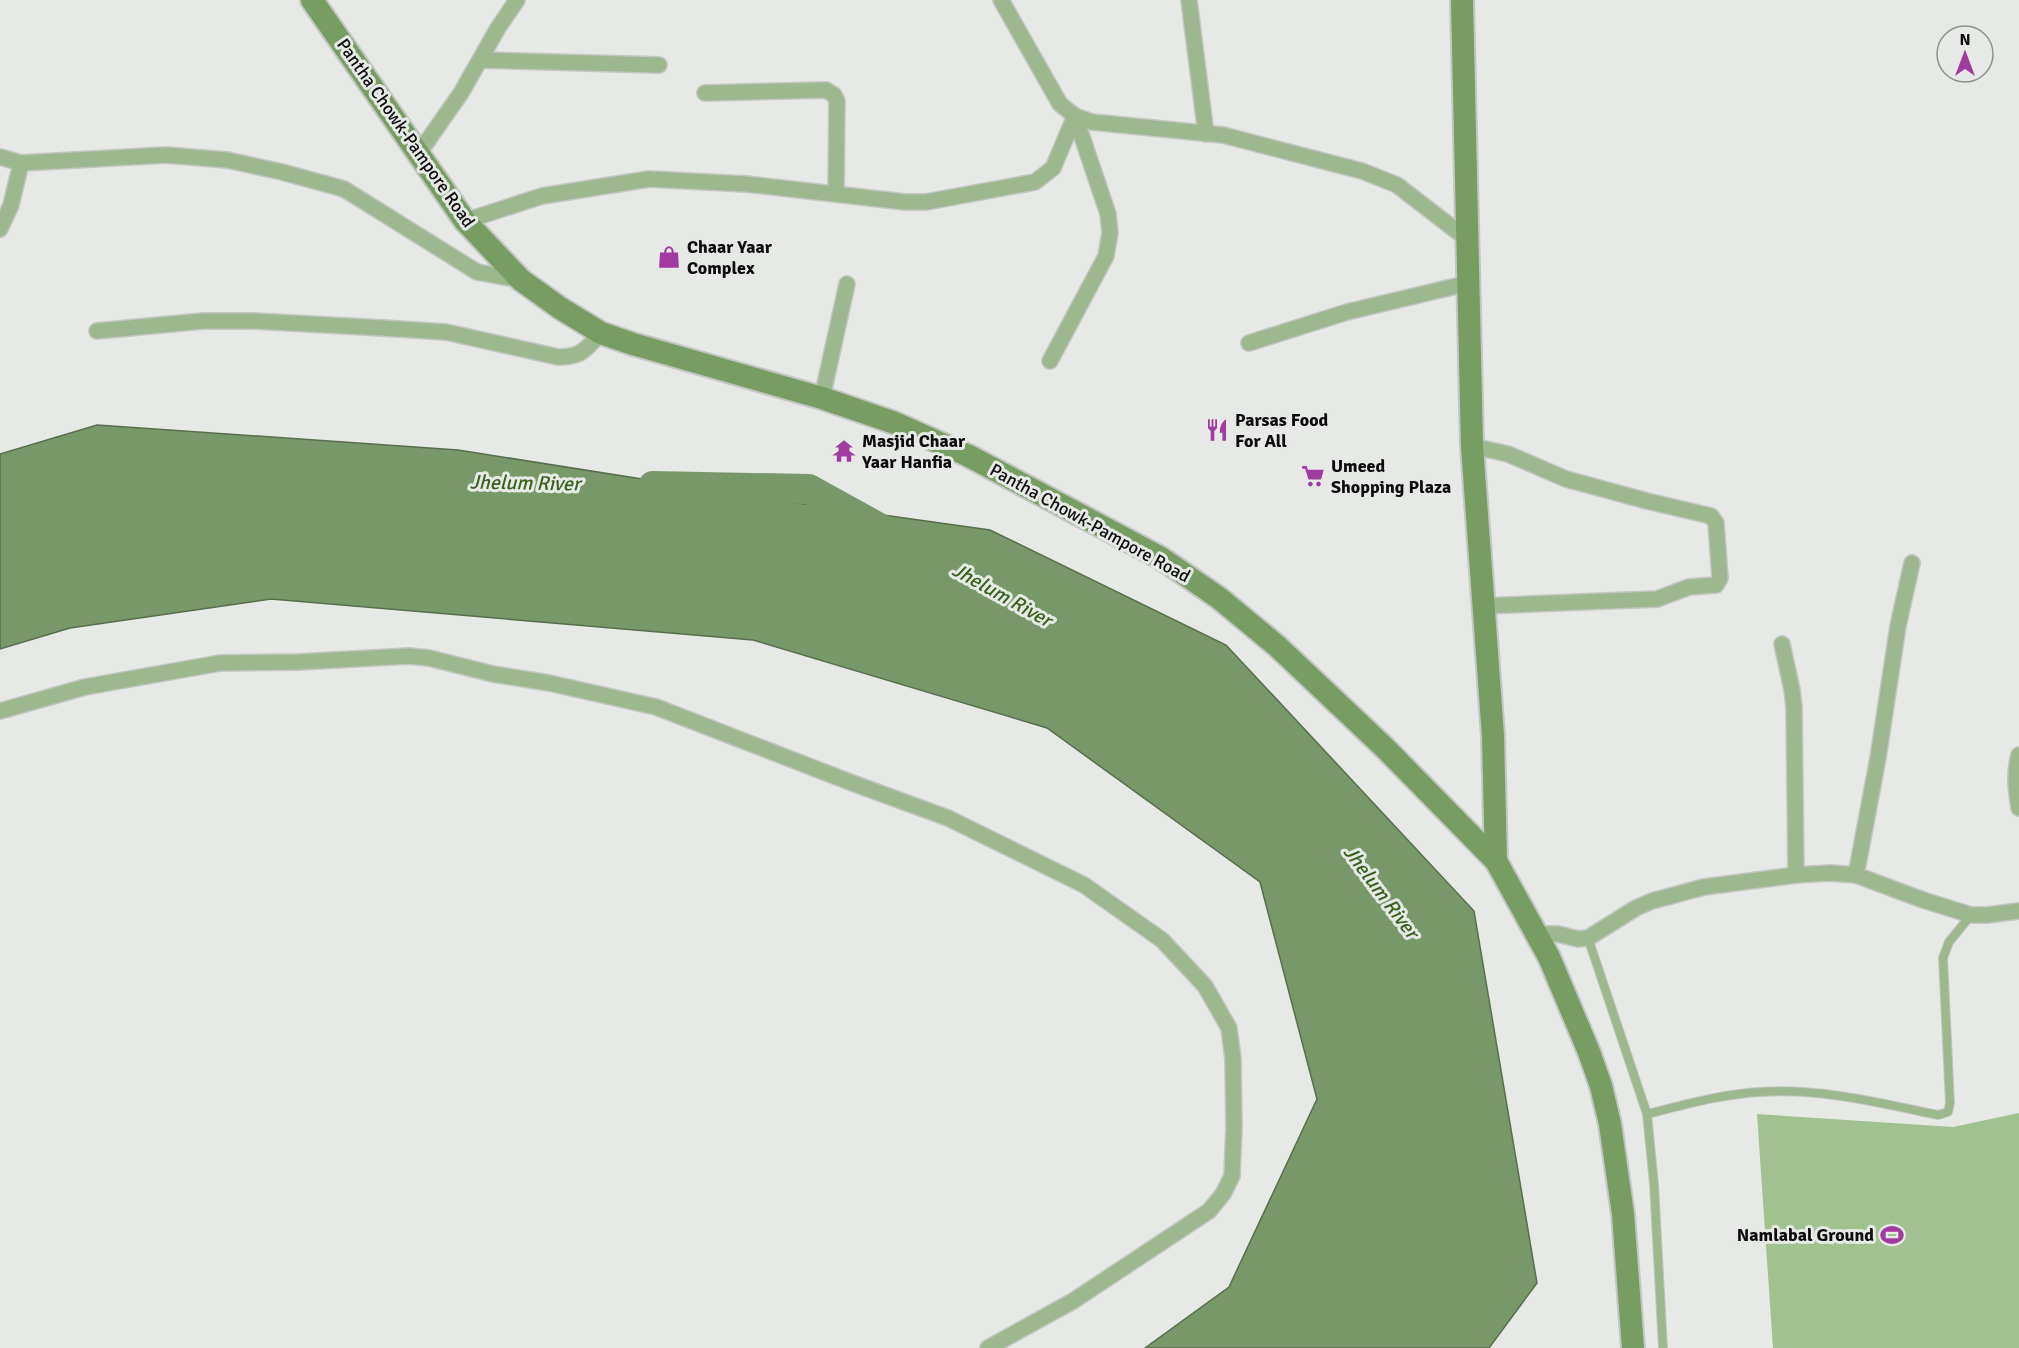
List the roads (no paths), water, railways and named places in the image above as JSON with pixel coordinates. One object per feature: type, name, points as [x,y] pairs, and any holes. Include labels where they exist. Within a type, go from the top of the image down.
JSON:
[{"type":"main road","name":"Pantha Chowk-Pampore Road","points":[[312,0],[465,220],[521,280],[560,308],[601,333],[822,398],[895,423],[969,456],[1161,558],[1219,598],[1278,646],[1384,748],[1496,861],[1549,957],[1589,1052],[1600,1086],[1610,1124],[1623,1214],[1633,1348]]},
{"type":"main road","points":[[1462,0],[1472,446],[1493,736],[1496,861]]},
{"type":"street","points":[[419,153],[461,93],[517,0]]},
{"type":"street","points":[[1001,0],[1060,104],[1076,116],[1092,122],[1223,135],[1379,177],[1397,185],[1467,239]]},
{"type":"street","points":[[1189,0],[1206,134]]},
{"type":"street","points":[[480,60],[659,65]]},
{"type":"street","points":[[705,93],[826,90],[831,92],[837,101],[836,194]]},
{"type":"street","points":[[465,220],[542,196],[649,179],[746,184],[904,202],[926,202],[1035,182],[1046,176],[1053,168],[1076,116]]},
{"type":"street","points":[[1050,361],[1106,256],[1110,233],[1108,214],[1076,116]]},
{"type":"street","points":[[0,157],[21,163],[166,155],[227,160],[282,172],[345,189],[477,273],[521,280]]},
{"type":"street","points":[[0,229],[11,205],[21,163]]},
{"type":"street","points":[[1249,343],[1347,312],[1469,283]]},
{"type":"street","points":[[822,398],[847,284]]},
{"type":"street","points":[[97,331],[203,321],[254,321],[383,328],[446,332],[558,357],[580,355],[601,333]]},
{"type":"street","points":[[1472,446],[1508,454],[1566,479],[1636,499],[1711,516],[1716,523],[1720,578],[1716,585],[1689,587],[1657,599],[1482,606]]},
{"type":"street","points":[[1856,875],[1878,758],[1898,626],[1912,563]]},
{"type":"street","points":[[1782,644],[1794,707],[1796,875]]},
{"type":"street","points":[[0,711],[85,687],[220,663],[298,662],[409,656],[429,658],[494,674],[549,683],[656,707],[948,818],[1084,885],[1162,940],[1204,986],[1228,1028],[1233,1059],[1232,1176],[1223,1194],[1209,1211],[1073,1301],[988,1348]]},
{"type":"street","points":[[2019,755],[2015,769],[2015,784],[2019,808]]},
{"type":"street","points":[[1536,934],[1588,938],[1617,918],[1652,902],[1704,887],[1830,873],[1856,875],[1971,915],[2019,911]]},
{"type":"lane","points":[[1647,1114],[1759,1092],[1798,1091],[1856,1098],[1938,1115],[1948,1112],[1950,1103],[1943,957],[1949,942],[1971,915]]},
{"type":"lane","points":[[1588,938],[1647,1114],[1654,1184],[1663,1348]]},
{"type":"water","points":[[97,425],[458,450],[769,499],[990,530],[1226,645],[1474,911],[1537,1283],[1489,1348],[1145,1348],[1229,1287],[1317,1099],[1260,882],[1047,728],[753,640],[271,599],[70,628],[0,649],[0,454]]},
{"type":"waterway","name":"Jhelum River","points":[[653,486],[809,489],[883,530]]},
{"type":"place","name":"Chaar Yaar Complex","points":[[669,257]]},
{"type":"place","name":"Parsas Food For All","points":[[1217,430]]},
{"type":"place","name":"Masjid Chaar Yaar Hanfia","points":[[844,451]]},
{"type":"place","name":"Umeed Shopping Plaza","points":[[1313,476]]},
{"type":"place","name":"Namlabal Ground","points":[[1892,1235]]}]
